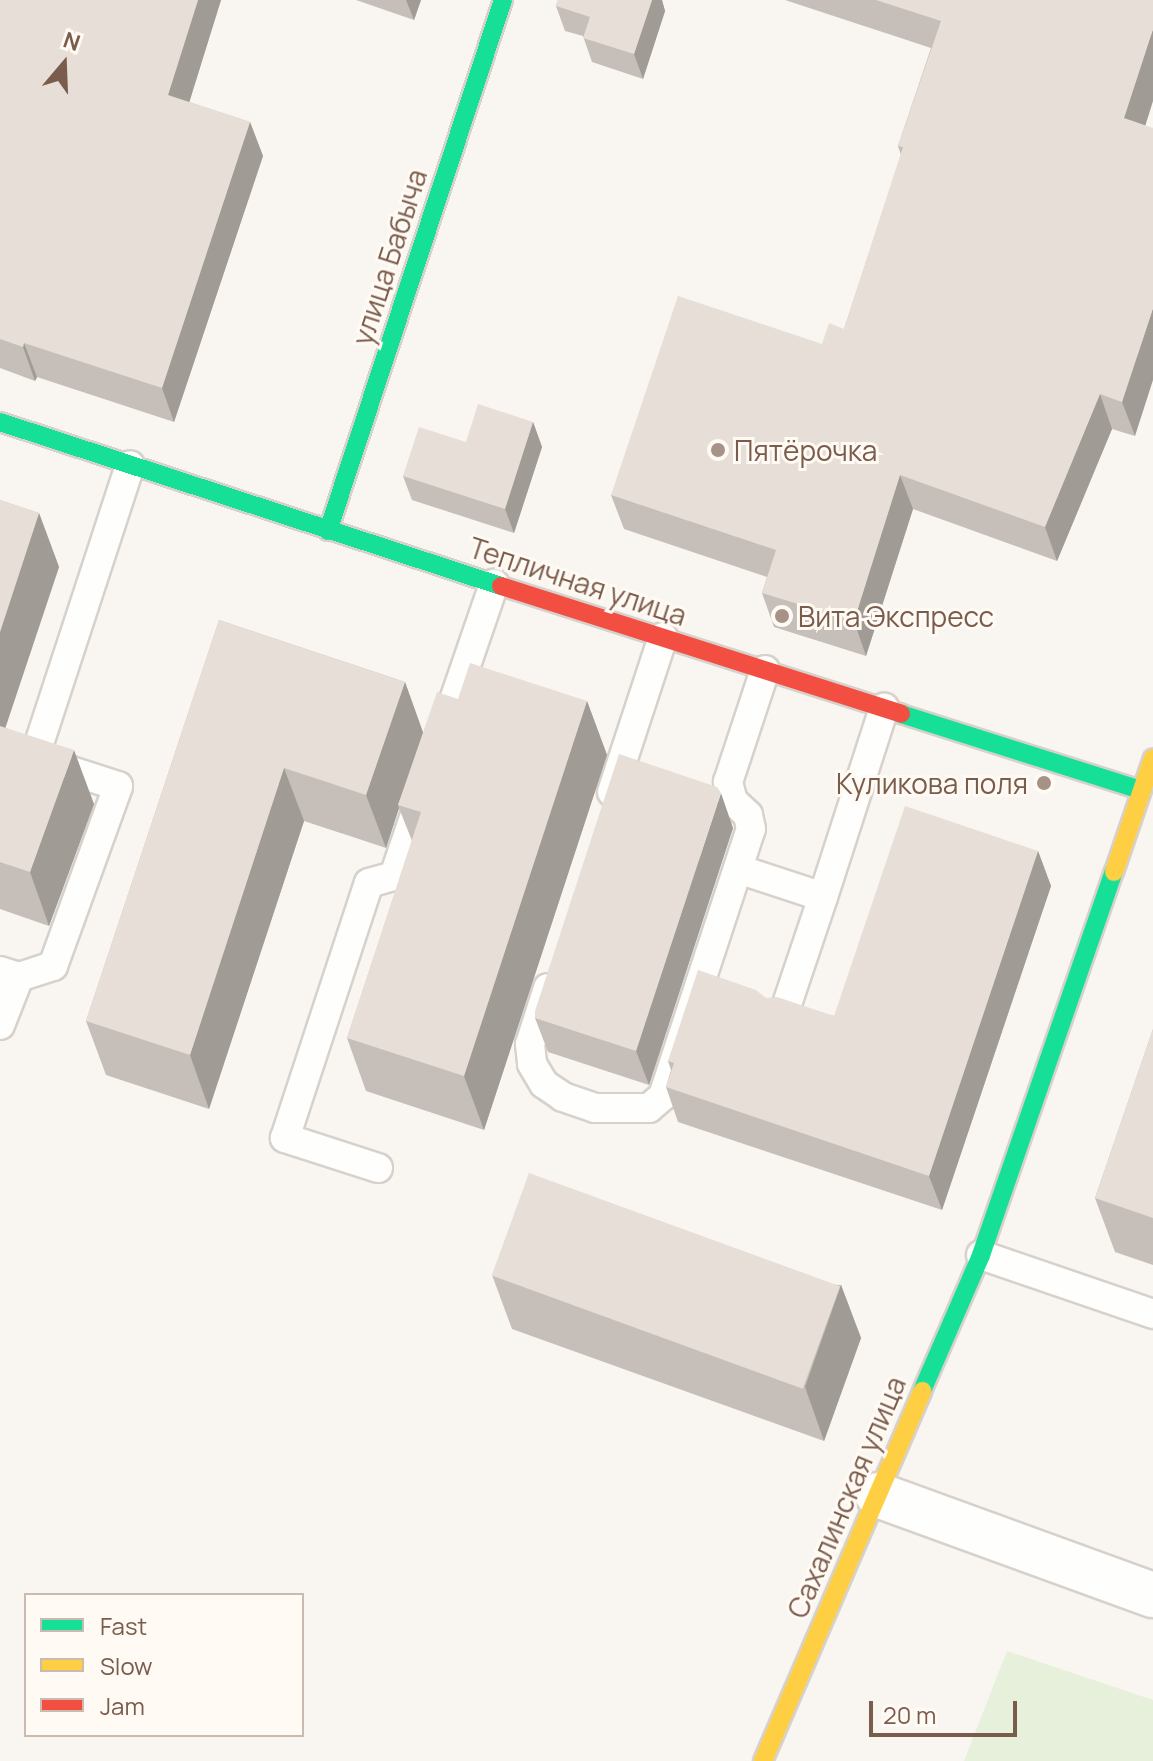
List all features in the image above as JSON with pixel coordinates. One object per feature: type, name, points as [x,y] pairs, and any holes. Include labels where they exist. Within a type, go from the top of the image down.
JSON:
[{"type":"street","name":"улица Бабыча","points":[[328,531],[503,0]]},
{"type":"street","name":"Тепличная улица","points":[[0,422],[328,531],[1141,790]]},
{"type":"street","name":"Сахалинская улица","points":[[763,1761],[981,1255],[1075,991],[1153,758]]},
{"type":"street","points":[[878,1495],[1153,1595]]},
{"type":"lane","points":[[0,1025],[9,974],[53,966],[118,786],[34,759],[130,465]]},
{"type":"lane","points":[[378,1168],[285,1138],[369,883],[394,876],[494,584]]},
{"type":"lane","points":[[604,818],[663,637]]},
{"type":"lane","points":[[555,968],[530,1044],[532,1064],[544,1084],[563,1097],[595,1108],[649,1108],[663,1096],[751,829],[748,815],[733,801],[728,782],[765,670]]},
{"type":"lane","points":[[783,1016],[884,708]]},
{"type":"lane","points":[[738,869],[823,897]]},
{"type":"lane","points":[[981,1255],[1153,1314]]},
{"type":"green space","points":[[1007,1651],[1153,1700],[1153,1761],[964,1761]]},
{"type":"building","points":[[0,0],[198,0],[168,95],[250,122],[162,388],[24,343],[23,347],[0,339]]},
{"type":"building","points":[[558,0],[652,0],[634,54],[583,38],[590,17],[556,6]]},
{"type":"building","points":[[876,0],[1153,0],[1153,29],[1124,118],[1153,128],[1153,308],[1122,402],[1100,394],[1045,527],[900,475],[854,621],[762,593],[776,550],[611,495],[678,296],[822,344],[829,323],[844,329],[903,147],[898,146],[941,21]]},
{"type":"building","points":[[478,404],[533,422],[505,509],[403,476],[419,427],[466,442]]},
{"type":"building","points":[[0,500],[39,513],[0,632]]},
{"type":"building","points":[[219,620],[405,682],[366,795],[284,768],[190,1055],[86,1021]]},
{"type":"building","points":[[470,663],[587,701],[464,1076],[347,1038],[421,812],[398,805],[437,692],[458,699]]},
{"type":"building","points":[[0,726],[74,750],[30,872],[0,862]]},
{"type":"building","points":[[619,754],[717,787],[721,793],[636,1051],[535,1018]]},
{"type":"building","points":[[905,806],[1038,851],[929,1176],[666,1087],[674,1063],[668,1061],[698,970],[756,990],[766,998],[777,997],[834,1016]]},
{"type":"building","points":[[1153,1029],[1153,1218],[1095,1198]]},
{"type":"building","points":[[529,1173],[840,1286],[803,1389],[492,1275]]},
{"type":"traffic: fast","points":[[328,531],[503,0]]},
{"type":"traffic: fast","points":[[0,422],[501,586]]},
{"type":"traffic: fast","points":[[901,714],[1141,790]]},
{"type":"traffic: fast","points":[[922,1391],[981,1255],[1114,872]]},
{"type":"traffic: slow","points":[[1114,872],[1153,758]]},
{"type":"traffic: slow","points":[[763,1761],[922,1391]]},
{"type":"traffic: jam","points":[[501,586],[901,714]]},
{"type":"place","name":"Пятёрочка","points":[[718,450]]},
{"type":"place","name":"Вита Экспресс","points":[[782,616]]},
{"type":"place","name":"Куликова поля","points":[[1044,783]]}]
